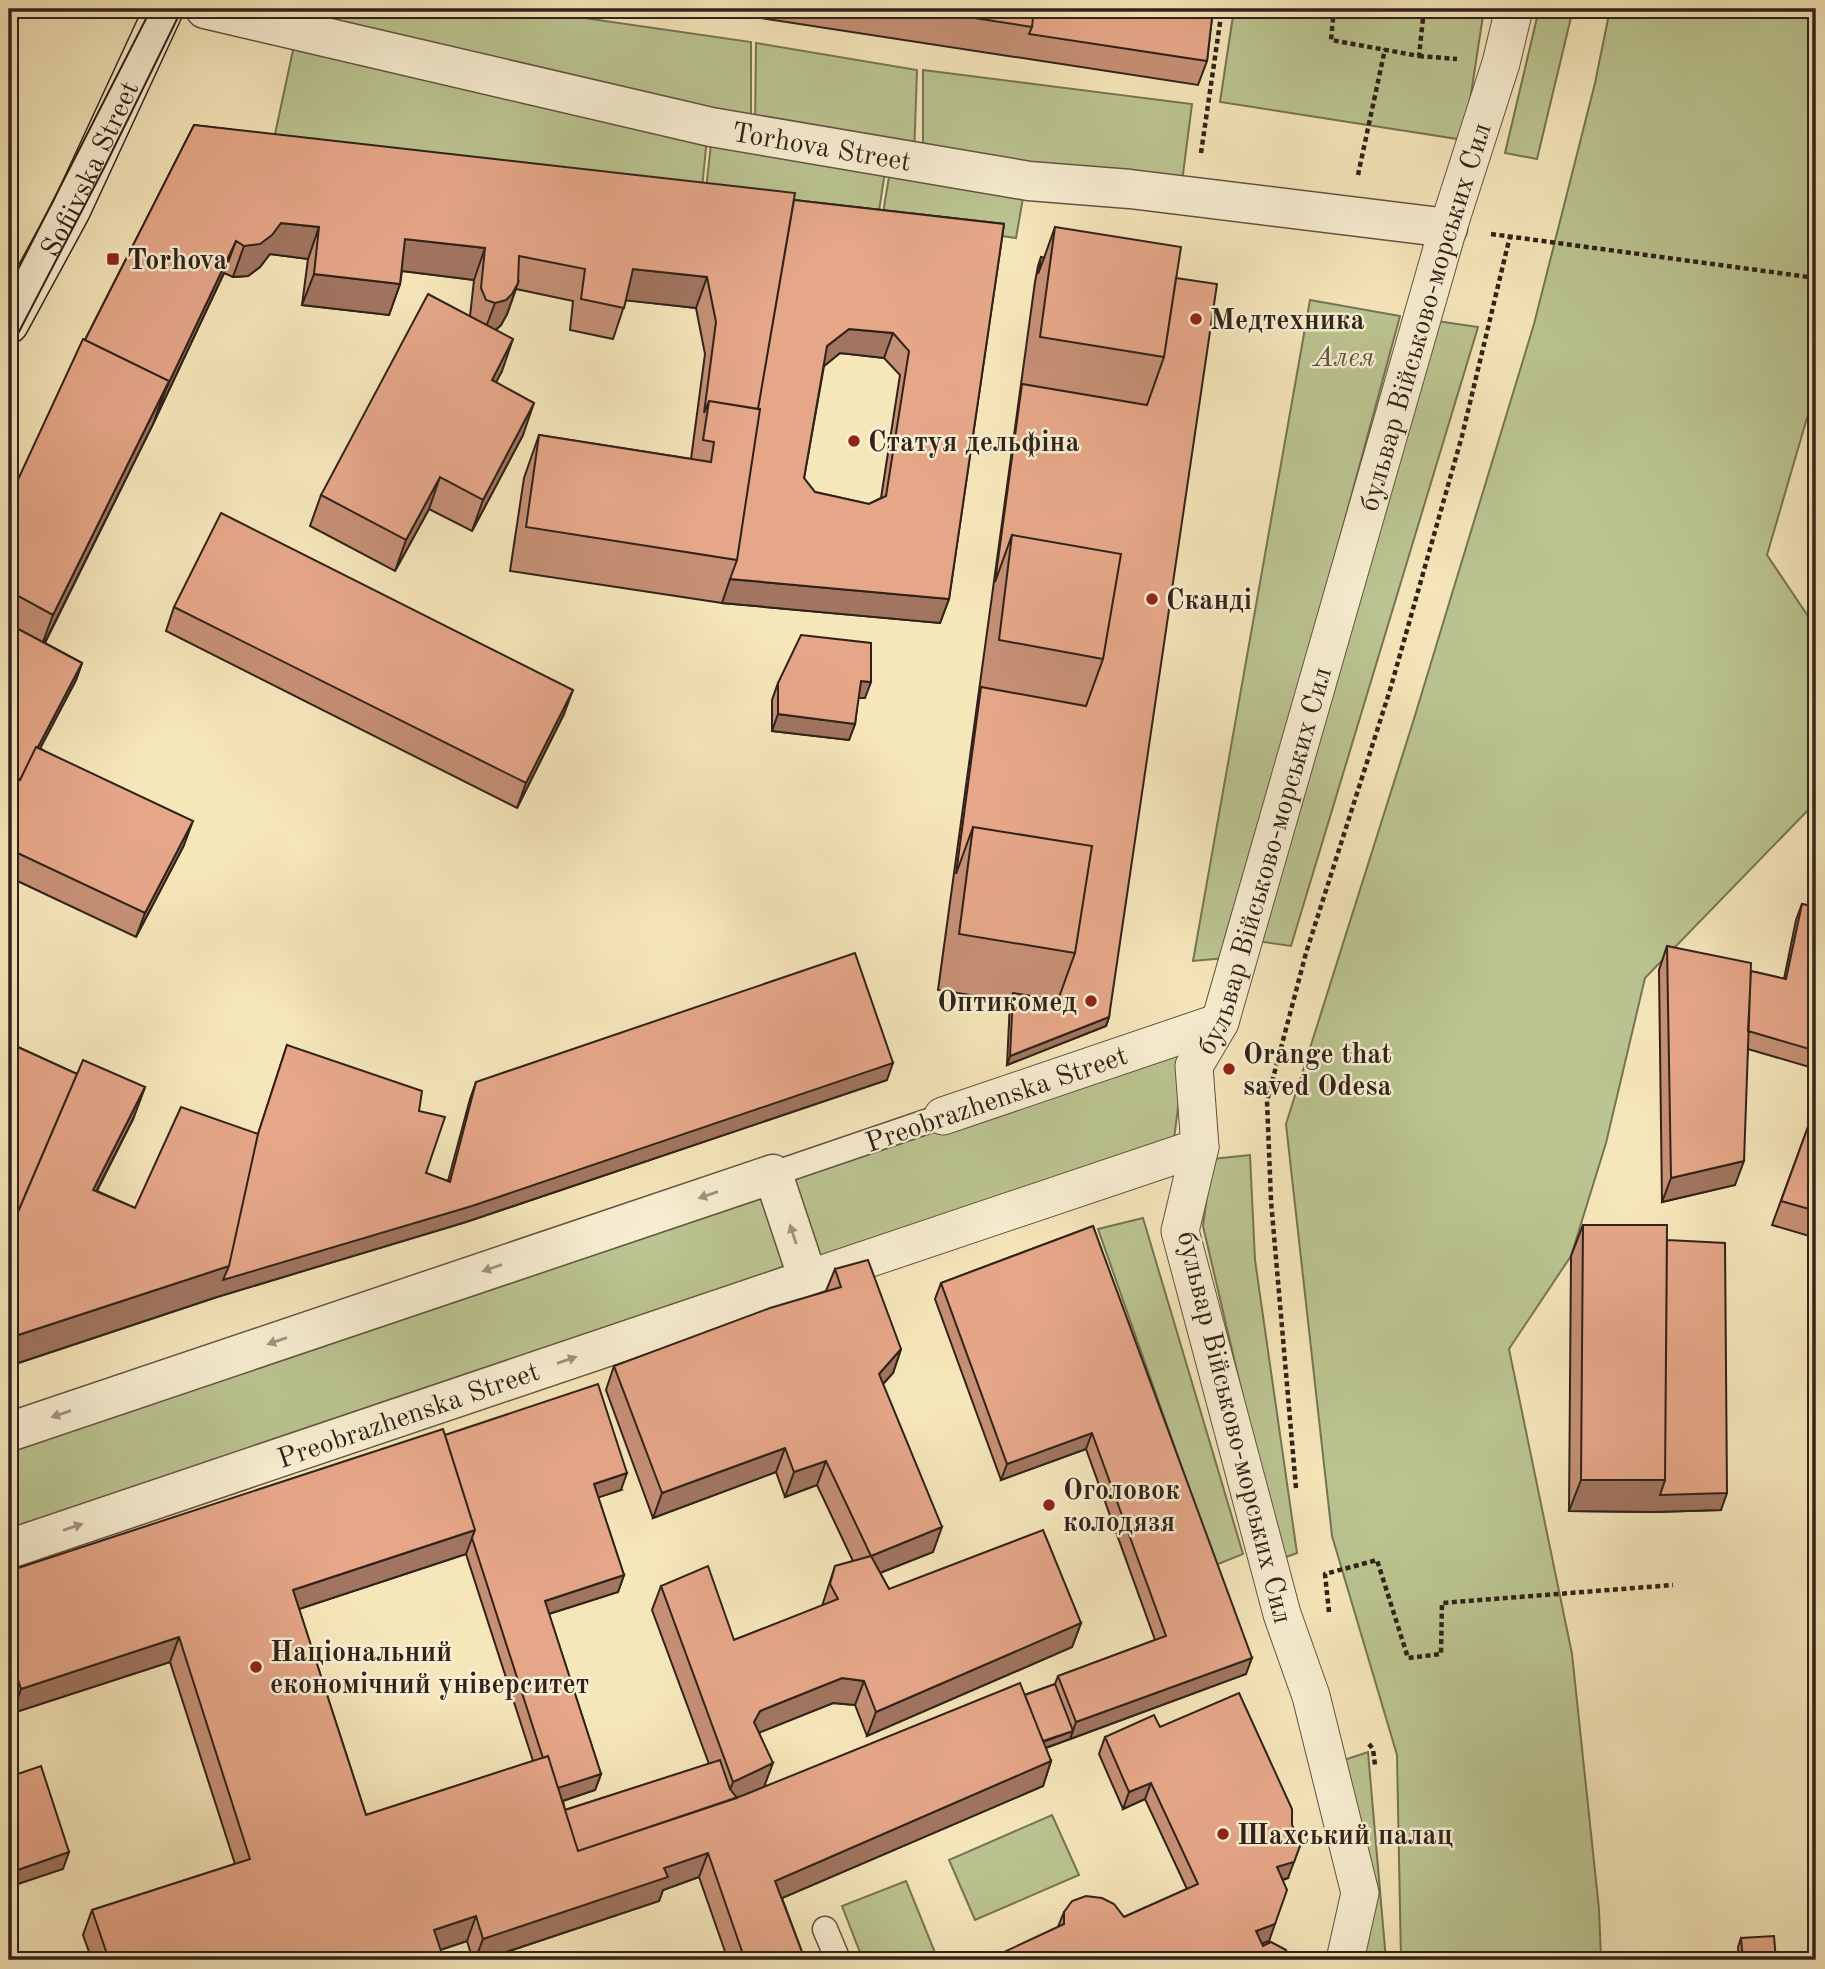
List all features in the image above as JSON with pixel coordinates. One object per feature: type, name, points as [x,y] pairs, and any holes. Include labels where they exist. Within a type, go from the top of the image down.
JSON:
[{"type":"street","name":"Sofiivska Street","points":[[9,324],[71,210],[164,9]]},
{"type":"street","name":"Torhova Street","points":[[205,9],[711,127],[1029,181],[1130,188],[1448,228]]},
{"type":"street","name":"бульвар Військово-морських Сил","points":[[1345,1960],[1360,1893],[1311,1696],[1282,1614],[1180,1231],[1200,1147],[1195,1066],[1220,1022],[1448,228],[1501,63],[1514,9]]},
{"type":"street","name":"Preobrazhenska Street","points":[[943,1116],[1220,1022]]},
{"type":"street","name":"Preobrazhenska Street","points":[[9,1549],[1200,1147]]},
{"type":"street","name":"Preobrazhenska Street","points":[[9,1432],[773,1174]]},
{"type":"street","points":[[773,1174],[808,1279]]},
{"type":"lane","name":"Preobrazhenska Street","points":[[773,1174],[943,1116]]},
{"type":"lane","points":[[825,1929],[838,1960]]},
{"type":"path","points":[[1195,197],[1222,9]]},
{"type":"path","points":[[1334,9],[1331,40],[1419,56],[1424,9]]},
{"type":"path","points":[[1348,216],[1385,49]]},
{"type":"path","points":[[1448,228],[1816,278]]},
{"type":"path","points":[[1296,1488],[1271,1201],[1267,1101],[1306,953],[1390,690],[1454,463],[1510,236]]},
{"type":"path","points":[[1329,1612],[1325,1574],[1377,1560],[1408,1658],[1441,1654],[1442,1602],[1673,1584]]},
{"type":"green space","points":[[303,9],[522,9],[751,42],[751,130],[296,24]]},
{"type":"green space","points":[[1234,9],[1484,9],[1464,140],[1220,102]]},
{"type":"green space","points":[[1539,9],[1573,9],[1537,159],[1505,153]]},
{"type":"green space","points":[[1610,9],[1816,9],[1816,387],[1767,555],[1816,628],[1816,782],[1811,807],[1645,978],[1606,1143],[1571,1256],[1509,1349],[1572,1654],[1599,1909],[1601,1960],[1401,1960],[1397,1755],[1332,1536],[1286,1124],[1413,722],[1534,324],[1595,83]]},
{"type":"green space","points":[[295,41],[707,138],[701,198],[272,148]]},
{"type":"green space","points":[[756,43],[917,70],[914,158],[755,131]]},
{"type":"green space","points":[[923,70],[1192,104],[1181,190],[923,158]]},
{"type":"green space","points":[[711,144],[885,171],[878,218],[705,198]]},
{"type":"green space","points":[[890,171],[1024,192],[1016,238],[882,219]]},
{"type":"green space","name":"Алея","points":[[1310,300],[1400,316],[1226,958],[1193,961]]},
{"type":"green space","name":"Алея","points":[[1430,320],[1478,327],[1291,946],[1257,941]]},
{"type":"green space","points":[[1186,1045],[1173,1147],[812,1262],[785,1179]]},
{"type":"green space","points":[[1250,1155],[1255,1260],[1297,1553],[1281,1559],[1203,1226],[1212,1159]]},
{"type":"green space","points":[[766,1189],[792,1269],[9,1535],[9,1443]]},
{"type":"green space","points":[[1143,1218],[1243,1554],[1216,1565],[1098,1229]]},
{"type":"green space","points":[[1368,1752],[1386,1960],[1362,1960],[1341,1761]]},
{"type":"green space","points":[[1052,1815],[1079,1875],[975,1920],[949,1860]]},
{"type":"green space","points":[[906,1881],[938,1960],[863,1960],[842,1906]]},
{"type":"building","points":[[916,9],[1034,9],[1032,27]]},
{"type":"building","points":[[1034,9],[1213,9],[1207,61],[1029,34]]},
{"type":"building","points":[[194,125],[795,193],[758,409],[709,401],[704,413],[716,322],[707,277],[633,269],[624,308],[581,299],[585,269],[519,256],[518,283],[506,300],[495,303],[486,300],[481,288],[485,248],[405,239],[400,284],[314,274],[319,227],[281,223],[272,235],[260,244],[244,246],[236,241],[164,393],[169,381],[85,340]]},
{"type":"building","points":[[794,200],[1004,224],[949,599],[730,579],[737,560],[758,409]],"holes":[[[849,329],[893,333],[909,351],[886,496],[869,504],[815,492],[804,478],[827,346]]]},
{"type":"building","points":[[1055,227],[1181,247],[1164,357],[1040,337]]},
{"type":"building","points":[[1176,278],[1217,284],[1109,1017],[1010,1056],[1013,993],[1058,1000],[1075,953],[1092,846],[973,827],[956,874],[981,687],[1086,706],[1103,659],[1121,554],[1012,535],[995,582],[1022,384],[1147,405],[1164,357]]},
{"type":"building","points":[[428,294],[513,339],[492,380],[534,403],[483,500],[440,477],[406,540],[321,495]]},
{"type":"building","points":[[83,339],[169,381],[53,615],[9,591],[9,499]]},
{"type":"building","points":[[709,401],[760,409],[737,560],[526,527],[539,435],[711,462],[714,442],[703,440]]},
{"type":"building","points":[[221,513],[573,690],[526,783],[174,607]]},
{"type":"building","points":[[1012,535],[1121,554],[1103,659],[999,640]]},
{"type":"building","points":[[9,624],[82,663],[20,780],[9,773]]},
{"type":"building","points":[[801,635],[871,643],[871,682],[861,681],[855,724],[778,714],[778,683]]},
{"type":"building","points":[[36,747],[193,821],[145,913],[9,849],[9,773],[20,780]]},
{"type":"building","points":[[973,827],[1092,846],[1075,953],[959,934]]},
{"type":"building","points":[[1802,904],[1816,907],[1816,1051],[1748,1031],[1751,971],[1786,979]]},
{"type":"building","points":[[1667,946],[1751,963],[1744,1161],[1671,1178]]},
{"type":"building","points":[[855,953],[893,1063],[472,1206],[223,1280],[229,1266],[258,1134],[287,1045],[422,1091],[419,1111],[445,1117],[426,1173],[450,1182],[476,1082]]},
{"type":"building","points":[[9,1043],[77,1074],[14,1221],[9,1218]]},
{"type":"building","points":[[83,1060],[145,1087],[93,1190],[135,1208],[181,1107],[258,1134],[229,1266],[9,1338],[9,1233]]},
{"type":"building","points":[[1816,1105],[1816,1211],[1781,1201]]},
{"type":"building","points":[[9,1218],[14,1221],[9,1233]]},
{"type":"building","points":[[1583,1225],[1667,1225],[1665,1480],[1581,1480]]},
{"type":"building","points":[[1093,1226],[1252,1658],[1076,1722],[1058,1676],[1166,1636],[1092,1433],[1007,1464],[941,1283]]},
{"type":"building","points":[[1667,1240],[1725,1243],[1727,1493],[1660,1495],[1665,1480]]},
{"type":"building","points":[[868,1260],[901,1349],[879,1374],[942,1527],[871,1556],[826,1461],[794,1472],[785,1448],[662,1493],[614,1366],[770,1308],[841,1287],[835,1269]]},
{"type":"building","points":[[598,1384],[627,1473],[594,1484],[624,1575],[545,1601],[601,1774],[558,1788],[548,1756],[543,1758],[472,1538],[475,1530],[445,1435]]},
{"type":"building","points":[[443,1429],[475,1530],[293,1590],[366,1815],[548,1756],[578,1851],[744,1795],[1020,1683],[1051,1761],[775,1881],[805,1960],[745,1960],[708,1853],[664,1868],[668,1877],[483,1939],[476,1916],[434,1930],[444,1960],[109,1960],[92,1910],[250,1859],[179,1637],[21,1689],[9,1652],[9,1571]]},
{"type":"building","points":[[1043,1530],[1081,1623],[876,1712],[864,1681],[842,1678],[760,1711],[754,1722],[773,1763],[733,1782],[661,1586],[708,1566],[734,1640],[838,1599],[830,1584],[835,1566],[871,1556],[889,1589]]},
{"type":"building","points":[[1055,1684],[1073,1731],[1043,1741],[1025,1695]]},
{"type":"building","name":"Шахський палац","points":[[1239,1693],[1292,1809],[1292,1825],[1301,1843],[1294,1862],[1277,1867],[1287,1890],[1275,1924],[1256,1931],[1263,1946],[1271,1942],[1286,1950],[1290,1960],[987,1960],[1064,1924],[1064,1912],[1072,1901],[1086,1896],[1102,1898],[1114,1904],[1124,1917],[1198,1884],[1151,1783],[1129,1792],[1105,1737],[1154,1715],[1160,1727]]},
{"type":"building","points":[[720,1760],[730,1789],[737,1798],[578,1851],[565,1810]]},
{"type":"building","points":[[41,1766],[69,1852],[9,1873],[9,1777]]},
{"type":"building","points":[[1774,1936],[1776,1960],[1743,1960],[1741,1938]]},
{"type":"tram line","points":[[9,287],[151,9]]},
{"type":"tram line","points":[[9,351],[104,168],[182,9]]},
{"type":"place","name":"Torhova","points":[[113,259]]},
{"type":"place","name":"Медтехника","points":[[1196,319]]},
{"type":"place","name":"Статуя дельфіна","points":[[854,441]]},
{"type":"place","name":"Сканді","points":[[1152,599]]},
{"type":"place","name":"Оптикомед","points":[[1091,1001]]},
{"type":"place","name":"Orange that saved Odesa","points":[[1229,1069]]},
{"type":"place","name":"Оголовок колодязя","points":[[1049,1505]]},
{"type":"place","name":"Національний економічний університет","points":[[256,1667]]},
{"type":"place","name":"Шахський палац","points":[[1223,1834]]}]
